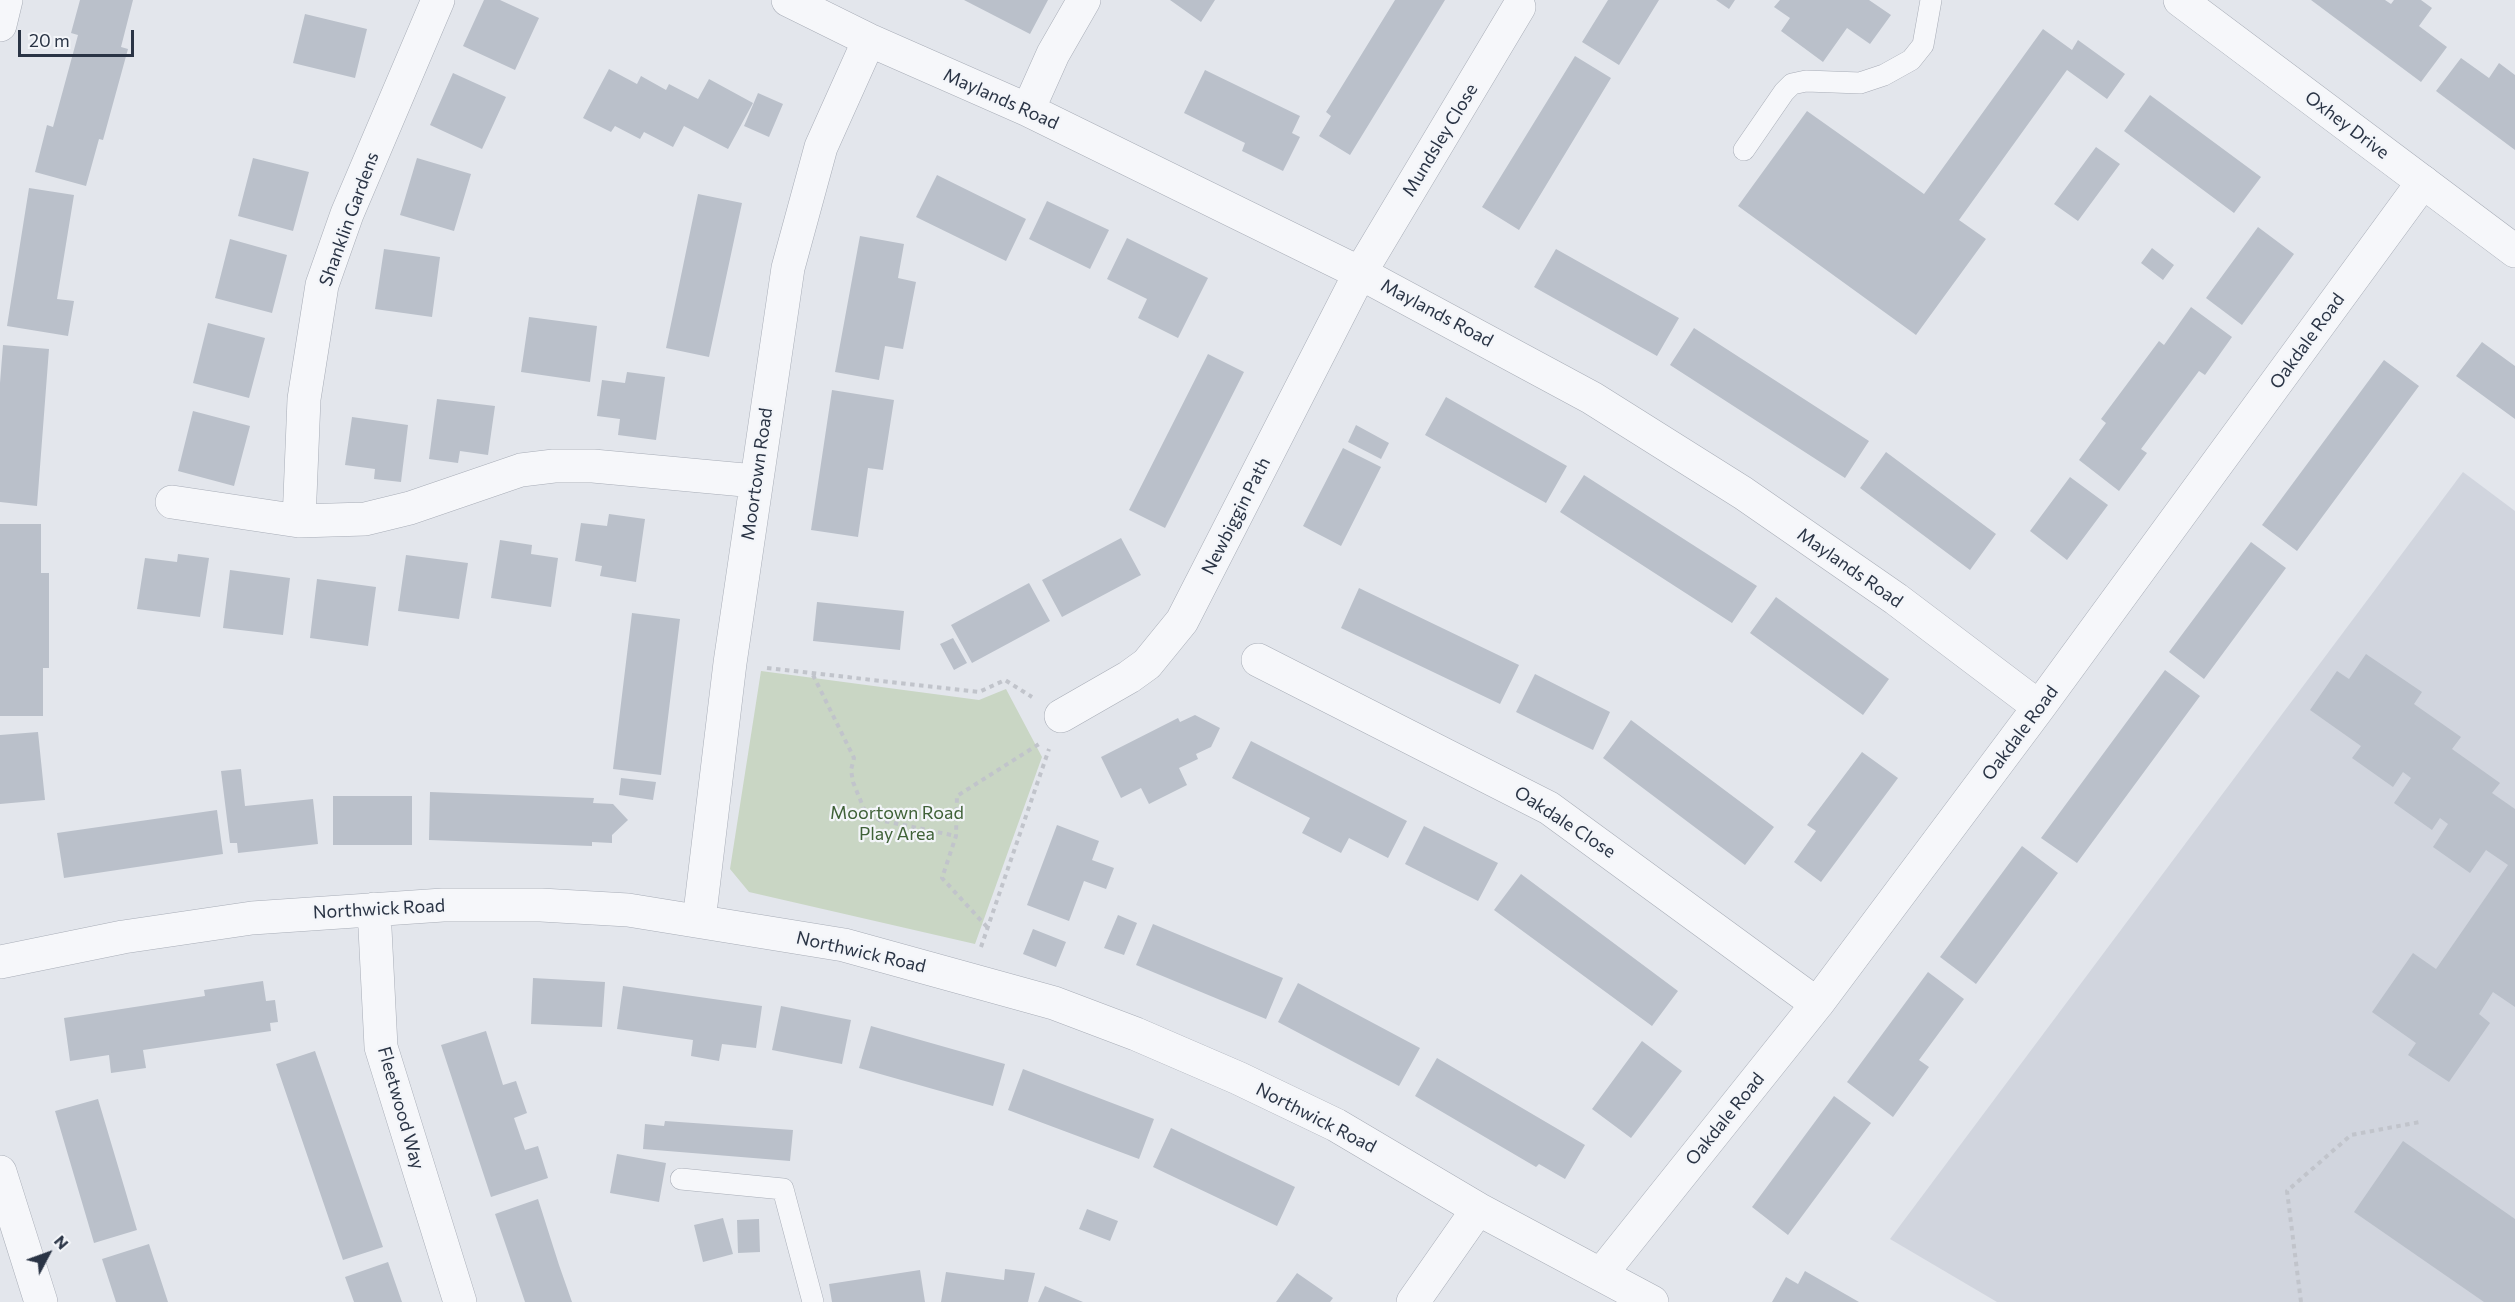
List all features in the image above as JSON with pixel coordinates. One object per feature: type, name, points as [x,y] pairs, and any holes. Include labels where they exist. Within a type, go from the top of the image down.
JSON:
[{"type":"street","points":[[0,25],[6,0]]},
{"type":"street","name":"Shanklin Gardens","points":[[299,521],[304,399],[322,285],[346,214],[438,0]]},
{"type":"street","name":"Maylands Road","points":[[788,0],[869,40],[1028,110],[1360,273],[1592,398],[1743,493],[1896,599],[2039,707]]},
{"type":"street","points":[[1028,110],[1062,37],[1084,0]]},
{"type":"street","name":"Oxhey Drive","points":[[2180,0],[2515,251]]},
{"type":"street","name":"Mundsley Close","points":[[1360,273],[1520,7]]},
{"type":"street","name":"Moortown Road","points":[[699,921],[730,663],[788,268],[804,202],[821,147],[869,40]]},
{"type":"street","name":"Oakdale Road","points":[[1602,1273],[1817,1004],[2039,707],[2423,182]]},
{"type":"street","name":"Newbiggin Path","points":[[1058,725],[1147,664],[1182,621],[1360,273]]},
{"type":"street","points":[[172,502],[299,521],[365,519],[410,508],[521,471],[554,465],[593,466],[756,481]]},
{"type":"street","name":"Oakdale Close","points":[[1258,660],[1549,807],[1817,1004]]},
{"type":"street","name":"Northwick Road","points":[[0,962],[123,937],[252,918],[443,905],[541,905],[628,910],[843,945],[1054,1004],[1136,1034],[1238,1078],[1336,1125],[1478,1209],[1602,1273],[1652,1302]]},
{"type":"street","name":"Fleetwood Way","points":[[374,909],[381,1047],[460,1302]]},
{"type":"street","points":[[0,1172],[41,1302]]},
{"type":"street","points":[[1413,1302],[1478,1209]]},
{"type":"lane","points":[[1744,150],[1792,84],[1806,81],[1860,84],[1911,60],[1923,45],[1931,0]]},
{"type":"lane","points":[[681,1179],[783,1189],[813,1302]]},
{"type":"path","points":[[730,663],[980,692],[1005,680],[1058,725]]},
{"type":"path","points":[[813,674],[854,758],[851,770],[853,782],[864,809],[879,820],[956,836]]},
{"type":"path","points":[[987,927],[942,878],[956,836],[957,796],[1058,725]]},
{"type":"path","points":[[971,980],[987,927],[1058,725]]},
{"type":"path","points":[[2301,1302],[2287,1191],[2350,1136],[2420,1122]]},
{"type":"shaded area","points":[[2463,472],[2515,511],[2515,1302],[1997,1302],[1890,1239]]},
{"type":"green space","name":"Moortown Road Play Area","points":[[761,671],[979,700],[1006,689],[1042,757],[975,944],[749,892],[730,869]]},
{"type":"building","points":[[80,0],[133,0],[121,47],[128,49],[103,140],[99,139],[86,186],[35,172],[47,125],[53,127],[78,35],[71,33]]},
{"type":"building","points":[[484,0],[500,0],[539,18],[515,70],[463,46]]},
{"type":"building","points":[[964,0],[1048,0],[1030,34]]},
{"type":"building","points":[[1170,0],[1215,0],[1201,22]]},
{"type":"building","points":[[1395,0],[1445,0],[1350,155],[1319,136],[1331,116],[1326,112]]},
{"type":"building","points":[[1608,0],[1659,0],[1619,65],[1582,42]]},
{"type":"building","points":[[1716,0],[1735,0],[1729,9]]},
{"type":"building","points":[[1780,0],[1869,0],[1891,15],[1870,44],[1847,28],[1823,62],[1781,31],[1790,18],[1774,7]]},
{"type":"building","points":[[2311,0],[2385,0],[2391,4],[2394,0],[2421,0],[2432,8],[2419,26],[2447,47],[2421,82]]},
{"type":"building","points":[[305,14],[367,29],[355,78],[293,63]]},
{"type":"building","points":[[2043,29],[2072,50],[2078,40],[2125,74],[2107,99],[2067,70],[1959,220],[1986,239],[1916,335],[1738,206],[1807,111],[1924,194]]},
{"type":"building","points":[[1575,56],[1611,78],[1519,230],[1482,207]]},
{"type":"building","points":[[2461,58],[2489,78],[2499,63],[2515,75],[2515,150],[2436,91]]},
{"type":"building","points":[[609,69],[637,84],[641,76],[666,90],[669,84],[698,99],[709,79],[753,103],[728,149],[684,126],[673,147],[644,132],[640,139],[615,126],[611,132],[583,118]]},
{"type":"building","points":[[1205,70],[1300,116],[1292,133],[1300,137],[1283,171],[1242,151],[1245,143],[1184,113]]},
{"type":"building","points":[[453,73],[506,97],[482,149],[430,125]]},
{"type":"building","points":[[758,93],[783,104],[769,137],[744,126]]},
{"type":"building","points":[[2150,95],[2261,177],[2234,213],[2124,131]]},
{"type":"building","points":[[2096,147],[2120,164],[2078,221],[2054,204]]},
{"type":"building","points":[[253,158],[309,172],[293,231],[238,216]]},
{"type":"building","points":[[417,158],[471,174],[454,231],[400,215]]},
{"type":"building","points":[[937,175],[1026,219],[1006,261],[916,217]]},
{"type":"building","points":[[29,188],[74,195],[57,299],[74,301],[68,336],[7,326]]},
{"type":"building","points":[[698,194],[742,203],[709,357],[666,348]]},
{"type":"building","points":[[1047,201],[1109,230],[1090,269],[1029,239]]},
{"type":"building","points":[[2258,227],[2294,254],[2242,325],[2206,298]]},
{"type":"building","points":[[860,236],[904,244],[898,278],[916,282],[903,349],[885,346],[879,380],[835,372]]},
{"type":"building","points":[[1127,238],[1208,278],[1178,338],[1138,318],[1147,299],[1107,279]]},
{"type":"building","points":[[230,239],[287,255],[272,313],[215,298]]},
{"type":"building","points":[[2152,248],[2174,265],[2163,280],[2141,263]]},
{"type":"building","points":[[384,249],[440,257],[432,317],[375,309]]},
{"type":"building","points":[[1556,249],[1679,318],[1657,356],[1534,287]]},
{"type":"building","points":[[2191,307],[2232,337],[2205,375],[2199,371],[2141,449],[2147,453],[2119,491],[2079,460],[2106,423],[2101,419],[2159,341],[2164,345]]},
{"type":"building","points":[[529,317],[597,326],[590,382],[521,372]]},
{"type":"building","points":[[208,323],[265,338],[249,398],[193,383]]},
{"type":"building","points":[[1694,328],[1869,441],[1845,478],[1670,365]]},
{"type":"building","points":[[2482,342],[2515,366],[2515,419],[2456,376]]},
{"type":"building","points":[[3,345],[49,349],[37,506],[0,502],[0,383]]},
{"type":"building","points":[[1208,354],[1244,372],[1165,528],[1129,510]]},
{"type":"building","points":[[2384,360],[2419,386],[2297,551],[2262,525]]},
{"type":"building","points":[[627,372],[665,377],[656,440],[618,435],[620,419],[597,416],[602,380],[625,383]]},
{"type":"building","points":[[832,390],[894,400],[883,470],[868,468],[858,537],[811,530]]},
{"type":"building","points":[[1446,397],[1567,466],[1546,503],[1425,435]]},
{"type":"building","points":[[437,399],[495,406],[488,455],[460,451],[458,463],[429,459]]},
{"type":"building","points":[[193,411],[250,426],[234,486],[178,471]]},
{"type":"building","points":[[352,417],[408,425],[401,482],[374,479],[375,469],[345,465]]},
{"type":"building","points":[[1356,425],[1389,443],[1381,459],[1348,442]]},
{"type":"building","points":[[1343,448],[1381,467],[1341,546],[1303,526]]},
{"type":"building","points":[[1886,452],[1996,534],[1970,570],[1860,488]]},
{"type":"building","points":[[1584,475],[1757,586],[1732,623],[1560,512]]},
{"type":"building","points":[[2070,477],[2108,505],[2067,560],[2030,531]]},
{"type":"building","points":[[609,514],[645,519],[636,582],[600,576],[602,566],[575,561],[581,523],[607,526]]},
{"type":"building","points":[[0,524],[41,524],[41,573],[49,573],[49,668],[43,668],[43,716],[0,716]]},
{"type":"building","points":[[1121,538],[1141,575],[1062,617],[1042,580]]},
{"type":"building","points":[[500,540],[532,545],[531,554],[558,558],[551,607],[491,598]]},
{"type":"building","points":[[2251,542],[2286,568],[2204,679],[2169,652]]},
{"type":"building","points":[[178,554],[209,558],[200,617],[137,609],[145,558],[177,562]]},
{"type":"building","points":[[406,555],[468,563],[459,619],[398,611]]},
{"type":"building","points":[[230,570],[290,578],[283,635],[223,628]]},
{"type":"building","points":[[317,579],[376,587],[368,646],[310,638]]},
{"type":"building","points":[[1029,583],[1050,621],[972,663],[951,625]]},
{"type":"building","points":[[1359,588],[1519,665],[1500,704],[1341,628]]},
{"type":"building","points":[[1776,597],[1889,679],[1863,715],[1750,633]]},
{"type":"building","points":[[817,602],[904,611],[900,650],[813,641]]},
{"type":"building","points":[[632,613],[680,619],[661,775],[613,769]]},
{"type":"building","points":[[953,638],[967,663],[954,670],[940,644]]},
{"type":"building","points":[[2366,654],[2422,692],[2414,704],[2461,737],[2452,749],[2500,783],[2492,793],[2515,809],[2515,1007],[2493,992],[2479,1014],[2490,1023],[2449,1082],[2408,1055],[2416,1043],[2372,1012],[2413,953],[2436,969],[2508,865],[2486,850],[2470,873],[2433,847],[2448,824],[2440,818],[2432,830],[2394,803],[2411,778],[2403,772],[2393,787],[2352,758],[2361,746],[2310,710],[2337,671],[2349,679]]},
{"type":"building","points":[[2165,670],[2200,696],[2077,863],[2041,838]]},
{"type":"building","points":[[1535,674],[1610,712],[1593,750],[1516,712]]},
{"type":"building","points":[[1195,715],[1220,728],[1211,747],[1196,754],[1198,759],[1179,768],[1187,785],[1149,804],[1141,788],[1121,798],[1101,757],[1178,718],[1180,722]]},
{"type":"building","points":[[1631,720],[1774,827],[1745,865],[1603,758]]},
{"type":"building","points":[[38,732],[45,800],[0,804],[0,735]]},
{"type":"building","points":[[1251,741],[1407,821],[1388,858],[1349,838],[1341,853],[1302,833],[1310,818],[1232,778]]},
{"type":"building","points":[[1862,752],[1898,778],[1821,882],[1794,862],[1816,831],[1807,825]]},
{"type":"building","points":[[241,769],[245,806],[313,799],[318,844],[238,853],[237,843],[230,843],[221,771]]},
{"type":"building","points":[[621,778],[656,782],[653,800],[619,795]]},
{"type":"building","points":[[430,792],[594,798],[593,803],[613,804],[628,820],[612,835],[612,843],[592,842],[592,846],[429,840]]},
{"type":"building","points":[[333,796],[412,796],[412,845],[333,845]]},
{"type":"building","points":[[217,810],[223,854],[64,878],[57,833]]},
{"type":"building","points":[[1057,825],[1099,841],[1092,860],[1114,868],[1106,889],[1084,881],[1069,921],[1027,905]]},
{"type":"building","points":[[1424,826],[1498,863],[1478,901],[1405,864]]},
{"type":"building","points":[[2022,846],[2058,873],[1976,984],[1940,957]]},
{"type":"building","points":[[1521,874],[1678,991],[1652,1026],[1494,910]]},
{"type":"building","points":[[1118,915],[1137,923],[1124,955],[1104,948]]},
{"type":"building","points":[[1153,924],[1283,978],[1266,1019],[1136,965]]},
{"type":"building","points":[[1033,929],[1066,942],[1056,967],[1023,954]]},
{"type":"building","points":[[1928,972],[1964,999],[1919,1060],[1929,1067],[1893,1117],[1847,1082]]},
{"type":"building","points":[[533,978],[605,982],[602,1027],[531,1024]]},
{"type":"building","points":[[263,981],[266,1001],[275,1000],[278,1022],[270,1023],[271,1031],[143,1050],[146,1068],[111,1073],[109,1055],[70,1061],[64,1018],[205,996],[204,990]]},
{"type":"building","points":[[1298,983],[1420,1048],[1399,1086],[1278,1022]]},
{"type":"building","points":[[623,986],[762,1006],[756,1048],[722,1044],[719,1061],[691,1056],[693,1040],[617,1029]]},
{"type":"building","points":[[781,1006],[851,1020],[842,1064],[772,1050]]},
{"type":"building","points":[[871,1026],[1005,1064],[993,1106],[859,1068]]},
{"type":"building","points":[[486,1031],[503,1085],[516,1081],[527,1113],[514,1118],[525,1150],[538,1146],[548,1178],[491,1197],[441,1045]]},
{"type":"building","points":[[1642,1041],[1682,1071],[1631,1138],[1592,1109]]},
{"type":"building","points":[[315,1051],[383,1247],[343,1260],[276,1064]]},
{"type":"building","points":[[1437,1058],[1585,1145],[1565,1179],[1539,1164],[1536,1167],[1415,1096]]},
{"type":"building","points":[[1023,1069],[1154,1119],[1139,1159],[1008,1110]]},
{"type":"building","points":[[1834,1096],[1871,1123],[1788,1235],[1752,1207]]},
{"type":"building","points":[[98,1099],[137,1230],[94,1243],[55,1111]]},
{"type":"building","points":[[665,1121],[793,1130],[790,1161],[643,1149],[645,1124],[664,1126]]},
{"type":"building","points":[[1171,1128],[1295,1187],[1277,1226],[1153,1167]]},
{"type":"building","points":[[2403,1141],[2515,1219],[2515,1302],[2484,1302],[2354,1212]]},
{"type":"building","points":[[617,1154],[666,1163],[659,1202],[610,1193]]},
{"type":"building","points":[[538,1199],[572,1302],[525,1302],[495,1214]]},
{"type":"building","points":[[1087,1209],[1118,1221],[1110,1241],[1079,1229]]},
{"type":"building","points":[[723,1218],[733,1254],[703,1262],[694,1225]]},
{"type":"building","points":[[759,1219],[760,1252],[738,1253],[737,1220]]},
{"type":"building","points":[[149,1244],[168,1302],[116,1302],[102,1259]]},
{"type":"building","points":[[388,1262],[402,1302],[354,1302],[345,1277]]},
{"type":"building","points":[[1005,1269],[1035,1273],[1028,1302],[941,1302],[946,1272],[1004,1280]]},
{"type":"building","points":[[920,1270],[925,1302],[832,1302],[829,1284]]},
{"type":"building","points":[[1805,1271],[1859,1302],[1772,1302],[1786,1277],[1798,1284]]},
{"type":"building","points":[[1297,1273],[1333,1298],[1330,1302],[1276,1302]]},
{"type":"building","points":[[1045,1286],[1083,1302],[1038,1302]]}]
